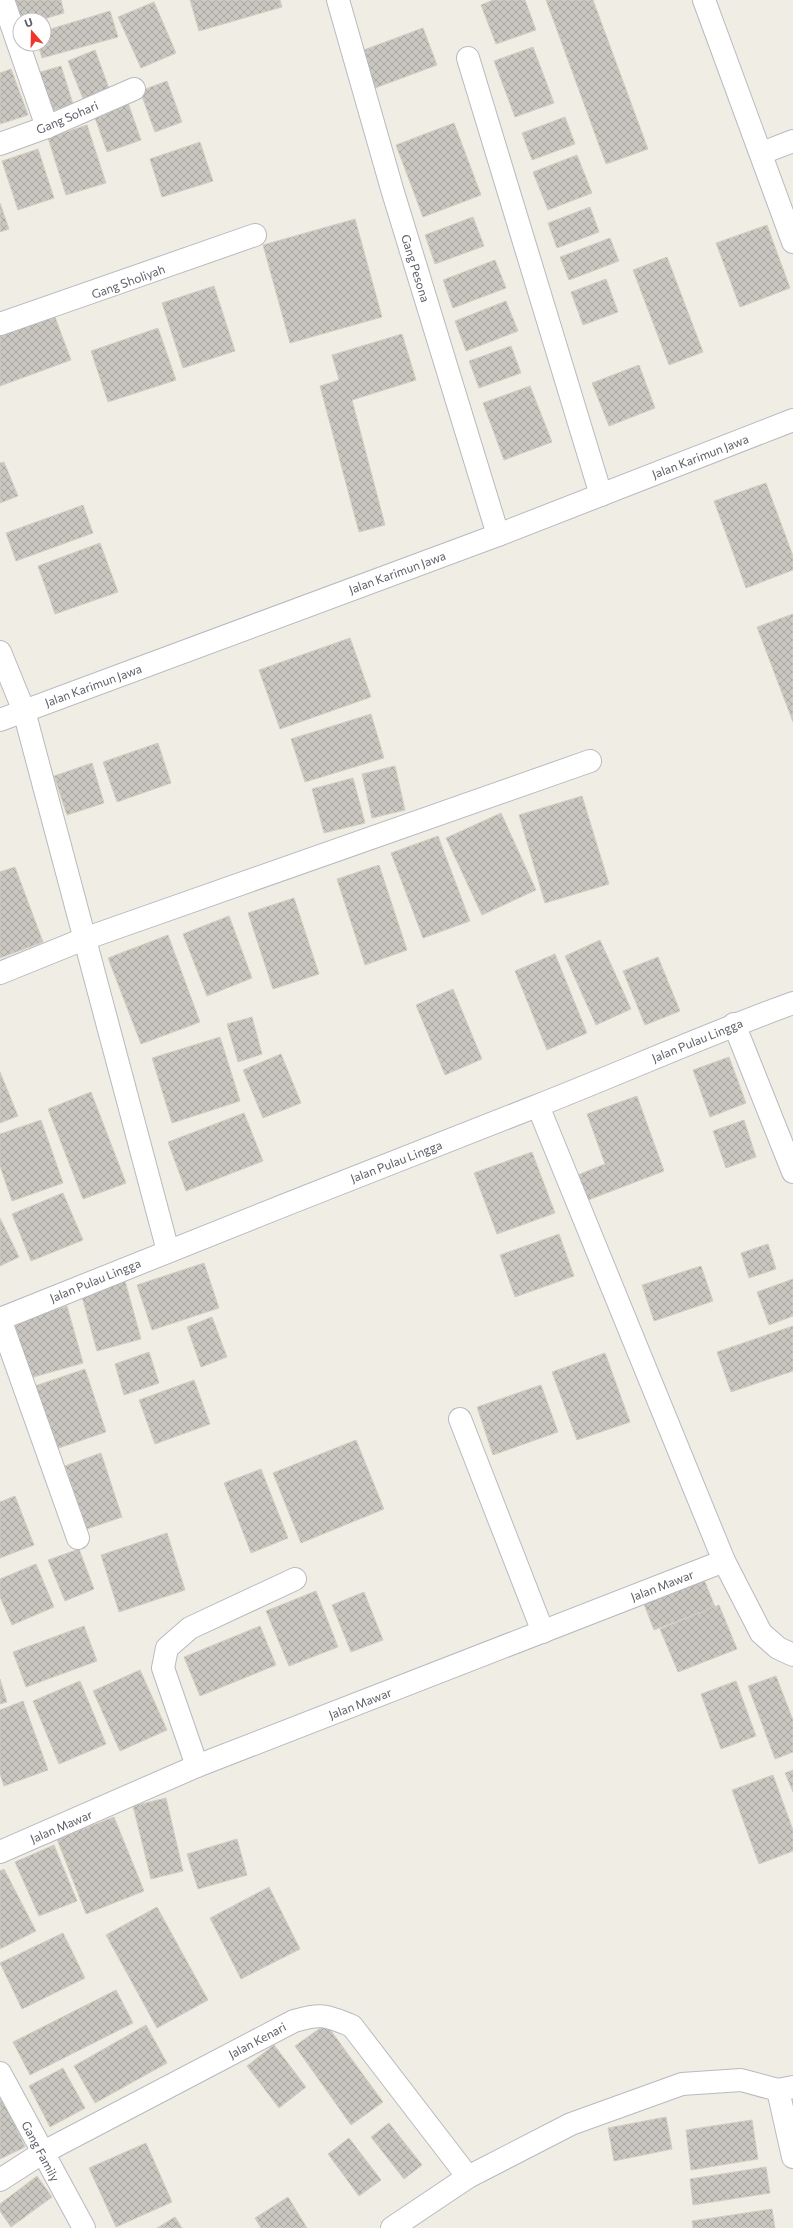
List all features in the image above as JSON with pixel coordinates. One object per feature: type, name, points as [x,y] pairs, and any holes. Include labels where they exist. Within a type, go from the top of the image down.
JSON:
[{"type":"street","points":[[3,0],[46,127]]},
{"type":"street","name":"Gang Pesona","points":[[338,0],[392,189],[498,535]]},
{"type":"street","points":[[704,0],[762,153],[793,242]]},
{"type":"street","points":[[468,58],[601,495]]},
{"type":"street","name":"Gang Sohari","points":[[0,144],[46,127],[134,89]]},
{"type":"street","points":[[762,153],[793,140]]},
{"type":"street","name":"Gang Sholiyah","points":[[0,324],[255,235]]},
{"type":"street","name":"Jalan Karimun Jawa","points":[[0,720],[498,535],[793,420]]},
{"type":"street","points":[[0,652],[24,711],[168,1251]]},
{"type":"street","points":[[0,973],[84,939],[590,761]]},
{"type":"street","name":"Jalan Pulau Lingga","points":[[0,1319],[168,1251],[538,1106],[734,1024],[793,1003]]},
{"type":"street","points":[[734,1024],[793,1172]]},
{"type":"street","points":[[538,1106],[724,1561],[761,1633],[778,1648],[793,1655]]},
{"type":"street","points":[[0,1319],[78,1538]]},
{"type":"street","points":[[460,1419],[543,1632]]},
{"type":"street","name":"Jalan Mawar","points":[[0,1852],[197,1766],[724,1561]]},
{"type":"street","points":[[197,1766],[163,1668],[167,1648],[190,1628],[295,1579]]},
{"type":"street","name":"Jalan Kenari","points":[[0,2180],[42,2153],[294,2021],[316,2015],[334,2018],[352,2026],[468,2177]]},
{"type":"street","name":"Gang Family","points":[[0,2073],[84,2228]]},
{"type":"street","points":[[397,2226],[468,2177],[571,2124],[682,2084],[741,2080],[785,2089],[793,2157]]},
{"type":"building","points":[[13,0],[61,0],[64,13],[52,16],[52,12],[17,12]]},
{"type":"building","points":[[190,0],[280,0],[282,7],[199,31]]},
{"type":"building","points":[[493,0],[525,0],[536,30],[496,44],[481,5]]},
{"type":"building","points":[[546,0],[593,0],[648,149],[606,164]]},
{"type":"building","points":[[154,2],[176,53],[141,68],[118,17]]},
{"type":"building","points":[[110,11],[118,37],[42,58],[40,52],[52,52],[52,29]]},
{"type":"building","points":[[423,28],[437,65],[375,88],[361,51]]},
{"type":"building","points":[[533,47],[554,103],[515,117],[494,61]]},
{"type":"building","points":[[95,50],[110,91],[84,101],[68,61]]},
{"type":"building","points":[[61,66],[73,104],[46,113],[34,74]]},
{"type":"building","points":[[11,69],[28,115],[0,124],[0,73]]},
{"type":"building","points":[[167,81],[182,122],[155,132],[140,91]]},
{"type":"building","points":[[126,97],[141,140],[107,152],[92,109]]},
{"type":"building","points":[[565,117],[575,144],[532,160],[522,133]]},
{"type":"building","points":[[454,123],[481,195],[423,217],[396,145]]},
{"type":"building","points":[[87,125],[106,183],[66,195],[48,138]]},
{"type":"building","points":[[200,142],[213,181],[162,197],[150,159]]},
{"type":"building","points":[[38,149],[54,198],[18,210],[2,161]]},
{"type":"building","points":[[577,155],[592,193],[548,210],[533,172]]},
{"type":"building","points":[[0,203],[9,229],[0,232]]},
{"type":"building","points":[[590,207],[599,232],[557,248],[548,223]]},
{"type":"building","points":[[473,217],[484,246],[435,264],[425,235]]},
{"type":"building","points":[[355,219],[382,317],[290,343],[263,245]]},
{"type":"building","points":[[767,225],[790,288],[740,307],[716,243]]},
{"type":"building","points":[[610,238],[619,261],[569,280],[560,257]]},
{"type":"building","points":[[667,257],[703,352],[669,365],[633,270]]},
{"type":"building","points":[[495,260],[506,288],[453,308],[443,280]]},
{"type":"building","points":[[606,279],[618,312],[583,325],[571,292]]},
{"type":"building","points":[[214,286],[235,351],[183,368],[162,303]]},
{"type":"building","points":[[506,301],[518,331],[466,351],[455,321]]},
{"type":"building","points":[[52,309],[71,360],[0,386],[0,328]]},
{"type":"building","points":[[158,328],[176,380],[108,402],[91,351]]},
{"type":"building","points":[[402,334],[416,380],[352,400],[385,525],[359,532],[320,386],[339,380],[332,355]]},
{"type":"building","points":[[511,346],[521,373],[479,388],[469,361]]},
{"type":"building","points":[[639,365],[655,408],[609,426],[592,383]]},
{"type":"building","points":[[530,386],[552,442],[504,460],[483,403]]},
{"type":"building","points":[[4,462],[18,496],[0,503],[0,463]]},
{"type":"building","points":[[766,483],[793,556],[793,570],[746,588],[714,501]]},
{"type":"building","points":[[83,505],[93,533],[16,561],[6,533]]},
{"type":"building","points":[[100,543],[118,592],[55,614],[38,566]]},
{"type":"building","points":[[793,614],[793,722],[757,627]]},
{"type":"building","points":[[350,638],[371,697],[280,729],[259,670]]},
{"type":"building","points":[[371,714],[384,758],[305,782],[291,739]]},
{"type":"building","points":[[158,743],[171,783],[117,802],[103,762]]},
{"type":"building","points":[[92,763],[104,803],[67,815],[54,776]]},
{"type":"building","points":[[395,766],[405,810],[372,818],[362,774]]},
{"type":"building","points":[[353,778],[365,823],[324,833],[312,789]]},
{"type":"building","points":[[582,796],[609,884],[545,903],[519,815]]},
{"type":"building","points":[[501,813],[536,890],[482,915],[446,838]]},
{"type":"building","points":[[438,836],[470,921],[423,938],[391,853]]},
{"type":"building","points":[[379,865],[407,950],[365,965],[337,879]]},
{"type":"building","points":[[15,867],[43,942],[0,958],[0,872]]},
{"type":"building","points":[[294,898],[319,974],[273,989],[248,913]]},
{"type":"building","points":[[229,916],[252,978],[207,996],[183,934]]},
{"type":"building","points":[[168,935],[200,1022],[141,1044],[108,958]]},
{"type":"building","points":[[600,940],[631,1009],[596,1025],[565,956]]},
{"type":"building","points":[[555,954],[587,1033],[547,1050],[515,971]]},
{"type":"building","points":[[658,957],[680,1011],[645,1025],[623,971]]},
{"type":"building","points":[[453,989],[482,1059],[445,1075],[416,1005]]},
{"type":"building","points":[[252,1017],[262,1054],[238,1062],[227,1024]]},
{"type":"building","points":[[220,1037],[240,1101],[172,1123],[152,1058]]},
{"type":"building","points":[[281,1054],[301,1103],[263,1118],[243,1070]]},
{"type":"building","points":[[729,1057],[746,1103],[710,1117],[693,1070]]},
{"type":"building","points":[[0,1072],[18,1116],[0,1123]]},
{"type":"building","points":[[91,1092],[126,1183],[83,1199],[48,1109]]},
{"type":"building","points":[[637,1096],[664,1171],[583,1202],[573,1177],[605,1164],[587,1114]]},
{"type":"building","points":[[244,1113],[263,1161],[186,1191],[168,1142]]},
{"type":"building","points":[[41,1120],[63,1183],[12,1201],[0,1166],[0,1134]]},
{"type":"building","points":[[744,1120],[756,1157],[726,1168],[713,1131]]},
{"type":"building","points":[[532,1152],[555,1213],[497,1234],[474,1173]]},
{"type":"building","points":[[63,1193],[83,1240],[31,1261],[12,1214]]},
{"type":"building","points":[[0,1218],[19,1257],[0,1266]]},
{"type":"building","points":[[559,1234],[574,1276],[515,1297],[500,1255]]},
{"type":"building","points":[[768,1244],[776,1269],[749,1278],[741,1253]]},
{"type":"building","points":[[204,1263],[219,1308],[152,1330],[137,1285]]},
{"type":"building","points":[[701,1266],[713,1301],[654,1321],[642,1285]]},
{"type":"building","points":[[793,1279],[793,1316],[769,1325],[757,1292]]},
{"type":"building","points":[[125,1281],[141,1339],[97,1351],[81,1293]]},
{"type":"building","points":[[67,1306],[83,1363],[30,1378],[14,1322]]},
{"type":"building","points":[[212,1317],[227,1357],[201,1367],[187,1327]]},
{"type":"building","points":[[793,1326],[793,1371],[731,1392],[717,1352]]},
{"type":"building","points":[[149,1352],[159,1383],[124,1395],[115,1364]]},
{"type":"building","points":[[605,1353],[630,1422],[577,1440],[552,1372]]},
{"type":"building","points":[[85,1369],[106,1432],[53,1450],[32,1387]]},
{"type":"building","points":[[194,1380],[210,1424],[155,1444],[139,1400]]},
{"type":"building","points":[[541,1385],[558,1432],[493,1455],[477,1407]]},
{"type":"building","points":[[356,1440],[384,1509],[301,1543],[273,1473]]},
{"type":"building","points":[[101,1453],[122,1517],[87,1529],[65,1466]]},
{"type":"building","points":[[261,1469],[288,1538],[251,1553],[224,1483]]},
{"type":"building","points":[[15,1496],[34,1545],[0,1558],[0,1502]]},
{"type":"building","points":[[167,1533],[185,1590],[119,1612],[101,1555]]},
{"type":"building","points":[[79,1549],[94,1589],[65,1601],[48,1560]]},
{"type":"building","points":[[36,1564],[54,1607],[12,1625],[0,1597],[0,1579]]},
{"type":"building","points":[[703,1577],[715,1607],[654,1630],[642,1599]]},
{"type":"building","points":[[316,1591],[338,1647],[289,1666],[266,1611]]},
{"type":"building","points":[[364,1592],[383,1640],[351,1652],[332,1605]]},
{"type":"building","points":[[719,1605],[737,1649],[678,1672],[660,1629]]},
{"type":"building","points":[[84,1626],[97,1661],[26,1687],[13,1652]]},
{"type":"building","points":[[260,1626],[276,1665],[200,1696],[184,1657]]},
{"type":"building","points":[[140,1670],[167,1730],[120,1751],[93,1691]]},
{"type":"building","points":[[776,1676],[793,1720],[793,1752],[775,1759],[748,1686]]},
{"type":"building","points":[[0,1679],[7,1702],[0,1704]]},
{"type":"building","points":[[80,1681],[106,1744],[59,1764],[33,1701]]},
{"type":"building","points":[[736,1681],[756,1736],[721,1749],[701,1694]]},
{"type":"building","points":[[23,1701],[48,1770],[4,1786],[0,1774],[0,1710]]},
{"type":"building","points":[[793,1770],[793,1792],[785,1773]]},
{"type":"building","points":[[773,1775],[793,1830],[793,1851],[759,1864],[732,1790]]},
{"type":"building","points":[[166,1798],[183,1871],[151,1879],[133,1806]]},
{"type":"building","points":[[114,1817],[144,1891],[86,1914],[57,1839]]},
{"type":"building","points":[[237,1839],[247,1875],[198,1889],[187,1854]]},
{"type":"building","points":[[54,1845],[77,1901],[39,1916],[15,1862]]},
{"type":"building","points":[[4,1869],[36,1931],[0,1949],[0,1871]]},
{"type":"building","points":[[269,1887],[300,1949],[241,1979],[210,1918]]},
{"type":"building","points":[[157,1907],[208,2000],[157,2028],[106,1935]]},
{"type":"building","points":[[63,1933],[85,1978],[22,2009],[0,1963]]},
{"type":"building","points":[[116,1990],[133,2023],[30,2075],[13,2042]]},
{"type":"building","points":[[326,2024],[383,2102],[351,2125],[295,2046]]},
{"type":"building","points":[[146,2025],[167,2063],[95,2103],[74,2066]]},
{"type":"building","points":[[274,2045],[306,2087],[279,2108],[247,2066]]},
{"type":"building","points":[[63,2068],[85,2108],[50,2127],[29,2086]]},
{"type":"building","points":[[0,2093],[25,2147],[0,2159]]},
{"type":"building","points":[[666,2117],[672,2149],[614,2161],[608,2128]]},
{"type":"building","points":[[752,2120],[758,2159],[691,2170],[686,2130]]},
{"type":"building","points":[[389,2123],[422,2165],[404,2179],[371,2137]]},
{"type":"building","points":[[349,2138],[381,2180],[359,2196],[328,2154]]},
{"type":"building","points":[[146,2143],[172,2202],[116,2227],[89,2168]]},
{"type":"building","points":[[766,2167],[770,2193],[693,2205],[690,2179]]},
{"type":"building","points":[[37,2176],[52,2197],[11,2227],[0,2211],[0,2204]]},
{"type":"building","points":[[288,2197],[307,2228],[261,2228],[255,2218]]},
{"type":"building","points":[[772,2209],[775,2228],[693,2228],[692,2221]]},
{"type":"building","points":[[175,2217],[182,2228],[157,2228]]}]
